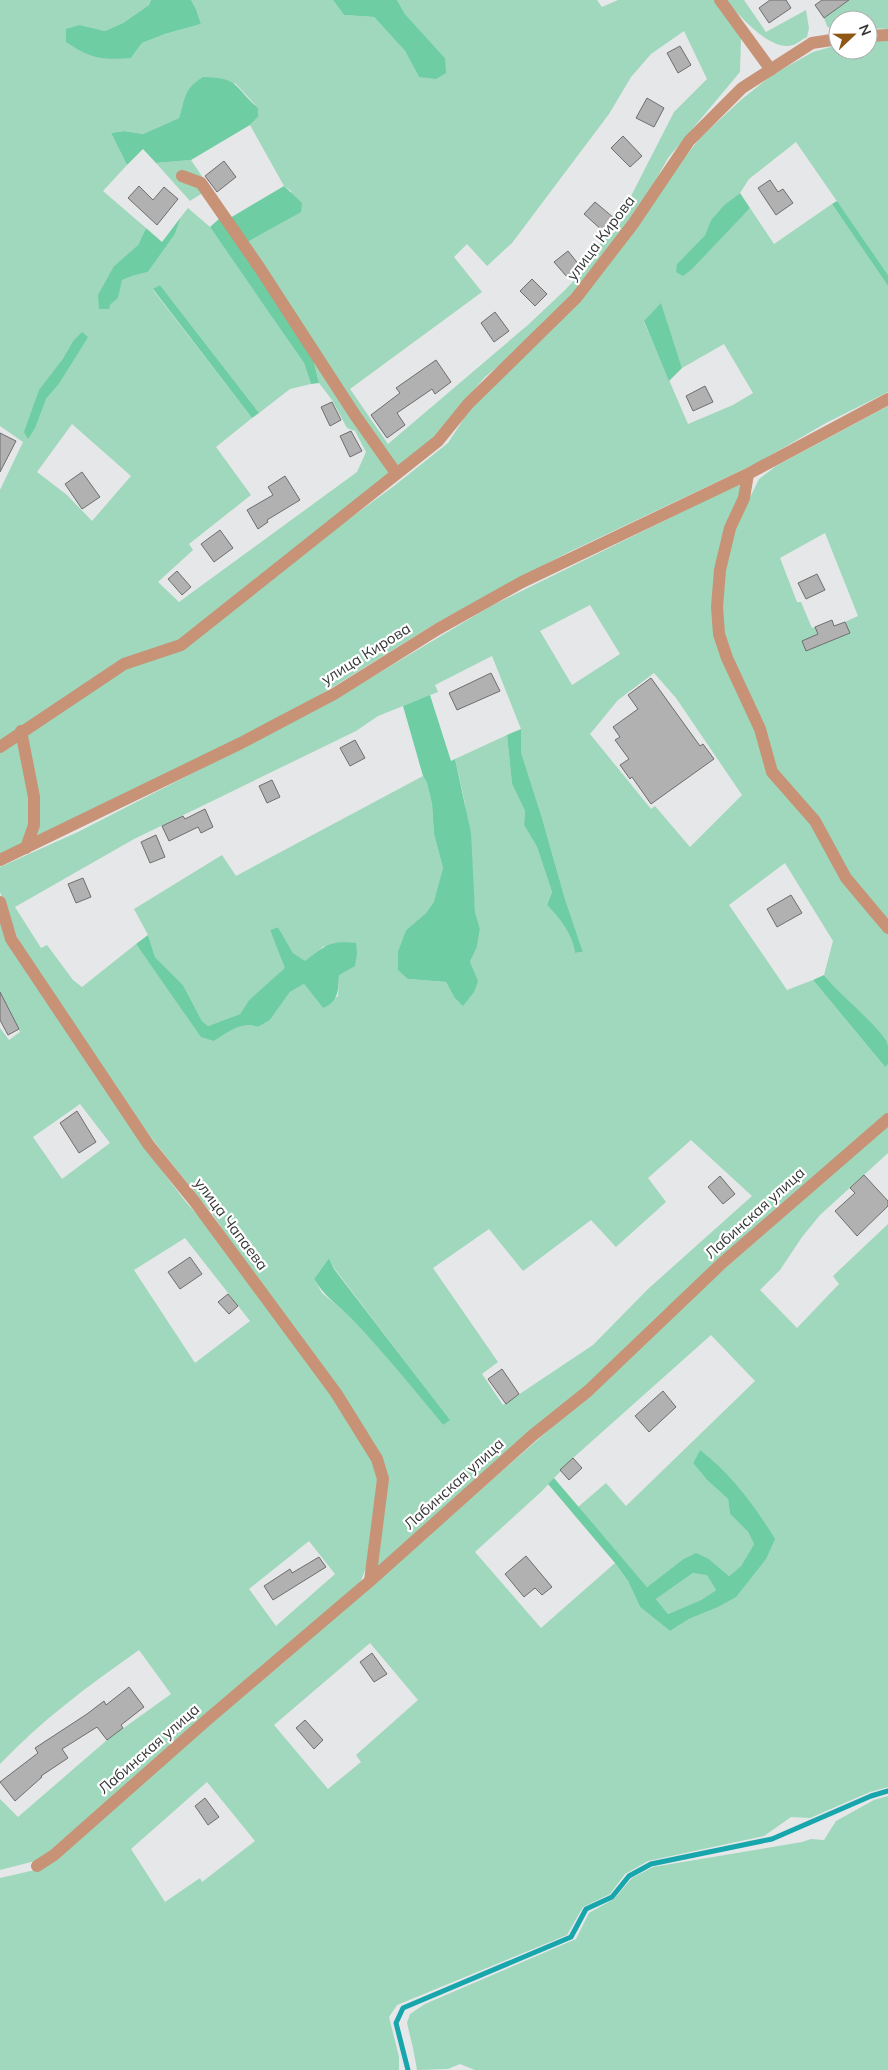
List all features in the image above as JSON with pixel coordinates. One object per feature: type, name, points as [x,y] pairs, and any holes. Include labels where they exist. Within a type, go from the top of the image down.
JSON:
[{"type":"street","points":[[720,0],[770,70]]},
{"type":"street","name":"улица Кирова","points":[[0,747],[21,731],[124,664],[181,645],[438,441],[468,404],[576,298],[633,224],[689,141],[742,88],[812,43],[828,41]]},
{"type":"street","points":[[182,176],[201,182],[259,267],[355,416],[396,473]]},
{"type":"street","name":"улица Кирова","points":[[0,860],[241,743],[334,694],[438,629],[522,582],[748,474],[888,399]]},
{"type":"street","points":[[748,474],[744,498],[730,528],[720,570],[717,607],[719,634],[760,729],[772,772],[814,821],[846,878],[888,928]]},
{"type":"street","points":[[21,731],[34,797],[34,825],[26,848]]},
{"type":"street","name":"улица Чапаева","points":[[0,902],[11,939],[148,1144],[194,1202],[336,1393],[377,1458],[383,1478],[370,1581]]},
{"type":"street","name":"Лабинская улица","points":[[37,1866],[54,1856],[201,1725],[370,1581],[533,1435],[588,1391],[721,1264],[888,1120]]},
{"type":"green space","points":[[0,0],[151,0],[149,5],[123,23],[105,31],[80,25],[131,58],[142,43],[165,34],[201,24],[191,0],[333,0],[344,15],[374,17],[405,51],[419,77],[445,58],[405,14],[397,0],[597,0],[602,7],[618,0],[716,0],[741,37],[740,72],[668,158],[643,203],[572,298],[524,345],[485,377],[432,439],[178,642],[121,659],[0,742],[0,490],[23,442],[0,426]],"holes":[[[684,31],[707,79],[674,112],[629,200],[592,256],[593,260],[529,324],[388,444],[350,389],[482,292],[454,257],[467,244],[487,266],[512,243],[609,114],[631,77],[651,54]],[[203,77],[236,84],[258,108],[258,117],[250,125],[284,186],[292,192],[230,218],[191,160],[156,163],[190,201],[204,192],[313,359],[319,383],[332,400],[347,428],[355,431],[366,452],[357,472],[179,602],[158,582],[193,550],[189,544],[251,495],[216,447],[252,418],[153,290],[160,285],[259,413],[290,389],[311,384],[304,363],[257,294],[210,227],[188,208],[181,217],[175,234],[148,272],[121,280],[118,298],[110,305],[107,281],[114,266],[138,245],[146,228],[103,191],[127,165],[111,133],[124,131],[143,134],[179,118],[184,100],[192,85]],[[87,337],[59,384],[46,399],[62,360],[73,341]],[[72,424],[131,476],[92,521],[67,495],[37,472]]]},
{"type":"green space","points":[[151,0],[191,0],[201,24],[165,34],[142,43],[131,58],[112,59],[97,57],[83,52],[66,42],[66,29],[80,25],[105,31],[123,23],[149,5]]},
{"type":"green space","points":[[333,0],[397,0],[405,14],[445,58],[446,73],[436,79],[419,77],[405,51],[374,17],[344,15]]},
{"type":"green space","points":[[727,0],[744,0],[766,32],[806,10],[809,28],[807,37],[793,45],[776,44],[750,26],[730,6]]},
{"type":"green space","points":[[849,0],[888,0],[888,29],[878,28],[878,10],[835,10]]},
{"type":"green space","points":[[828,15],[828,27],[827,26],[824,18]]},
{"type":"green space","points":[[878,41],[888,41],[888,275],[796,142],[749,179],[740,193],[724,205],[711,220],[705,235],[677,264],[733,224],[750,208],[774,244],[832,204],[888,286],[888,392],[826,423],[759,462],[567,553],[438,622],[299,708],[55,830],[0,854],[0,751],[127,665],[182,648],[293,560],[394,486],[448,443],[474,403],[529,349],[701,137],[742,99],[772,75],[813,52],[828,48],[828,60],[878,60]],"holes":[[[661,304],[682,368],[724,344],[753,393],[733,405],[688,424],[644,322]]]},
{"type":"green space","points":[[203,77],[230,81],[258,108],[258,117],[250,125],[191,160],[156,163],[143,149],[127,165],[111,133],[124,131],[143,134],[179,118],[189,90],[192,85]]},
{"type":"green space","points":[[284,186],[302,203],[301,212],[247,242],[230,218]]},
{"type":"green space","points":[[740,193],[750,208],[691,270],[683,276],[676,272],[677,264],[705,235],[711,220],[724,205]]},
{"type":"green space","points":[[837,201],[888,275],[888,286],[832,204]]},
{"type":"green space","points":[[181,217],[175,234],[148,272],[122,280],[118,298],[110,305],[109,309],[99,309],[98,295],[114,266],[138,245],[146,228],[162,242]]},
{"type":"green space","points":[[219,219],[258,273],[313,359],[319,383],[311,384],[304,363],[210,227]]},
{"type":"green space","points":[[160,285],[259,413],[252,418],[153,289]]},
{"type":"green space","points":[[661,303],[682,368],[669,381],[644,321]]},
{"type":"green space","points":[[82,332],[88,337],[59,384],[46,399],[35,428],[28,439],[24,432],[39,390],[62,360],[73,341]]},
{"type":"green space","points":[[888,406],[888,923],[847,874],[775,769],[722,630],[721,603],[726,564],[735,528],[759,479],[776,466]],"holes":[[[825,533],[858,616],[845,622],[849,633],[823,644],[815,627],[812,628],[801,602],[797,602],[780,558]]]},
{"type":"green space","points":[[745,481],[736,505],[716,630],[771,775],[804,814],[888,931],[888,1044],[824,975],[833,941],[785,863],[729,905],[787,990],[813,980],[884,1066],[888,1064],[888,1114],[583,1389],[375,1571],[386,1477],[213,1215],[149,1135],[18,940],[0,892],[0,867],[78,832],[327,704],[491,606]],"holes":[[[590,605],[620,654],[572,685],[540,631]],[[492,656],[521,729],[521,752],[583,952],[575,953],[568,933],[561,921],[547,905],[552,892],[537,847],[524,825],[525,811],[512,784],[507,735],[455,759],[465,803],[475,912],[480,929],[477,947],[454,997],[446,982],[408,979],[398,951],[406,930],[426,913],[435,902],[443,868],[434,834],[432,804],[427,783],[423,776],[236,876],[222,855],[134,909],[148,935],[155,957],[183,985],[202,1021],[208,1026],[240,1014],[249,1000],[286,968],[270,930],[278,927],[293,953],[305,962],[324,946],[339,975],[338,996],[323,1008],[304,984],[290,992],[270,1020],[258,1027],[246,1025],[235,1028],[214,1041],[185,1012],[136,944],[82,987],[73,980],[47,945],[41,948],[15,907],[134,839],[356,731],[378,716],[438,692],[435,685]],[[654,673],[676,698],[742,795],[690,847],[655,806],[651,809],[590,734],[618,700]],[[691,1140],[752,1196],[648,1289],[593,1345],[503,1405],[482,1374],[498,1362],[433,1268],[489,1229],[523,1271],[591,1220],[616,1247],[666,1202],[648,1178]],[[329,1258],[334,1268],[449,1419],[443,1425],[401,1372],[351,1317],[322,1293],[314,1279]]]},
{"type":"green space","points":[[430,695],[451,761],[455,759],[471,833],[475,912],[480,929],[477,947],[470,962],[478,981],[474,992],[463,1006],[454,997],[446,982],[408,979],[398,970],[398,951],[406,930],[426,913],[434,902],[443,868],[434,834],[432,804],[427,783],[423,776],[403,706]]},
{"type":"green space","points":[[521,729],[521,752],[583,952],[575,953],[571,939],[561,921],[547,905],[552,892],[537,847],[524,825],[525,811],[512,784],[507,735]]},
{"type":"green space","points":[[0,916],[154,1160],[185,1201],[224,1245],[341,1406],[374,1460],[380,1480],[370,1558],[360,1583],[39,1860],[0,1870],[0,1799],[18,1817],[107,1740],[171,1694],[139,1650],[66,1704],[0,1764],[0,1028],[9,1040],[20,1032],[7,1005],[0,998]],"holes":[[[80,1104],[110,1143],[62,1179],[33,1137]],[[185,1238],[250,1321],[195,1363],[134,1270]],[[309,1541],[335,1574],[276,1626],[249,1589]]]},
{"type":"green space","points":[[278,927],[293,953],[305,961],[333,943],[356,943],[355,966],[339,975],[337,995],[332,1002],[323,1008],[304,984],[290,992],[270,1020],[258,1027],[246,1025],[235,1028],[214,1041],[201,1037],[136,944],[148,935],[155,957],[183,985],[202,1021],[208,1026],[240,1014],[249,1000],[285,968],[270,930]]},
{"type":"green space","points":[[824,975],[885,1038],[888,1045],[888,1064],[885,1067],[813,980]]},
{"type":"green space","points":[[888,1125],[888,1153],[820,1215],[802,1237],[780,1270],[760,1290],[797,1328],[839,1284],[833,1276],[888,1224],[888,1787],[870,1792],[810,1818],[791,1817],[764,1836],[648,1861],[625,1874],[610,1894],[583,1907],[567,1935],[397,2005],[389,2017],[399,2057],[399,2070],[0,2070],[0,1878],[35,1870],[282,1664],[591,1393],[713,1279]],"holes":[[[711,1335],[755,1381],[626,1506],[606,1483],[578,1507],[647,1587],[682,1560],[709,1559],[729,1576],[741,1566],[754,1544],[748,1532],[730,1514],[728,1499],[707,1480],[693,1463],[700,1450],[766,1559],[716,1608],[689,1619],[670,1631],[640,1607],[628,1581],[615,1563],[541,1628],[475,1552],[542,1491],[573,1458]],[[370,1643],[418,1700],[356,1755],[361,1762],[328,1789],[274,1725]],[[207,1782],[255,1841],[202,1882],[200,1878],[165,1902],[131,1849]]]},
{"type":"green space","points":[[329,1258],[334,1269],[450,1420],[443,1425],[353,1320],[318,1286],[314,1279]]},
{"type":"green space","points":[[700,1450],[722,1469],[742,1491],[775,1539],[766,1559],[736,1597],[689,1619],[670,1631],[640,1607],[628,1581],[615,1563],[548,1484],[554,1478],[647,1587],[682,1560],[696,1553],[709,1559],[729,1576],[741,1566],[754,1544],[748,1532],[730,1514],[728,1499],[707,1480],[693,1463]],"holes":[[[693,1573],[707,1575],[716,1590],[701,1600],[668,1614],[656,1599]]]},
{"type":"green space","points":[[693,1573],[707,1574],[716,1590],[701,1600],[668,1614],[656,1599]]},
{"type":"green space","points":[[888,1796],[888,2070],[475,2070],[460,2064],[448,2069],[417,2070],[407,2023],[410,2014],[425,2004],[576,1939],[589,1913],[614,1899],[632,1878],[653,1867],[811,1839],[824,1840],[836,1821],[874,1800]]},
{"type":"building","points":[[770,0],[786,0],[791,8],[769,23],[759,8]]},
{"type":"building","points":[[822,0],[849,0],[835,10],[828,10],[828,15],[824,18],[815,5]]},
{"type":"building","points":[[680,46],[691,65],[678,73],[667,53]]},
{"type":"building","points":[[647,98],[664,108],[654,127],[636,118]]},
{"type":"building","points":[[623,136],[642,156],[630,167],[611,148]]},
{"type":"building","points":[[224,161],[236,177],[217,192],[205,176]]},
{"type":"building","points":[[770,180],[778,192],[783,189],[793,203],[776,215],[758,188]]},
{"type":"building","points":[[139,186],[153,200],[164,187],[178,199],[157,225],[128,198]]},
{"type":"building","points":[[595,202],[614,218],[603,231],[584,214]]},
{"type":"building","points":[[568,251],[580,266],[567,277],[554,262]]},
{"type":"building","points":[[532,279],[547,294],[535,306],[520,291]]},
{"type":"building","points":[[495,312],[509,331],[494,342],[481,323]]},
{"type":"building","points":[[436,360],[451,382],[435,394],[432,389],[397,413],[405,425],[387,438],[371,415],[400,393],[396,388]]},
{"type":"building","points":[[705,386],[713,402],[693,411],[686,396]]},
{"type":"building","points":[[332,402],[341,420],[330,426],[321,407]]},
{"type":"building","points":[[351,431],[362,451],[350,457],[340,436]]},
{"type":"building","points":[[0,433],[16,441],[0,472]]},
{"type":"building","points":[[82,472],[100,497],[82,509],[65,484]]},
{"type":"building","points":[[285,476],[300,500],[267,520],[268,522],[258,529],[247,510],[273,495],[268,487]]},
{"type":"building","points":[[220,530],[233,548],[214,562],[201,544]]},
{"type":"building","points":[[177,571],[191,587],[182,595],[168,579]]},
{"type":"building","points":[[817,574],[825,590],[806,599],[798,583]]},
{"type":"building","points":[[832,620],[834,626],[845,622],[850,633],[806,651],[802,641],[818,634],[815,627]]},
{"type":"building","points":[[491,673],[500,691],[457,710],[449,693]]},
{"type":"building","points":[[651,678],[700,746],[703,744],[714,759],[651,804],[632,777],[630,779],[620,765],[629,759],[615,740],[620,737],[613,727],[638,709],[628,695]]},
{"type":"building","points":[[355,740],[365,758],[350,766],[340,748]]},
{"type":"building","points":[[272,780],[280,797],[267,803],[259,786]]},
{"type":"building","points":[[205,809],[213,827],[201,833],[198,827],[169,841],[162,826],[183,816],[185,819]]},
{"type":"building","points":[[156,835],[165,857],[150,863],[141,842]]},
{"type":"building","points":[[83,878],[91,897],[76,903],[68,884]]},
{"type":"building","points":[[791,895],[802,913],[777,927],[767,909]]},
{"type":"building","points":[[0,992],[19,1029],[8,1035],[0,1020]]},
{"type":"building","points":[[77,1111],[96,1142],[79,1153],[60,1123]]},
{"type":"building","points":[[864,1175],[888,1201],[888,1206],[857,1236],[835,1211],[855,1193],[850,1188]]},
{"type":"building","points":[[720,1176],[735,1194],[723,1204],[708,1187]]},
{"type":"building","points":[[190,1257],[202,1274],[180,1289],[168,1272]]},
{"type":"building","points":[[228,1294],[238,1306],[229,1314],[218,1302]]},
{"type":"building","points":[[502,1369],[519,1394],[506,1404],[488,1379]]},
{"type":"building","points":[[663,1391],[676,1407],[649,1432],[635,1416]]},
{"type":"building","points":[[573,1458],[582,1468],[569,1480],[560,1470]]},
{"type":"building","points":[[526,1556],[552,1587],[542,1595],[535,1588],[524,1597],[505,1574]]},
{"type":"building","points":[[319,1557],[326,1567],[273,1600],[264,1586],[290,1569],[292,1573]]},
{"type":"building","points":[[372,1653],[387,1674],[374,1682],[360,1662]]},
{"type":"building","points":[[129,1687],[144,1707],[121,1725],[123,1728],[107,1740],[97,1727],[62,1749],[68,1758],[41,1776],[15,1801],[0,1782],[38,1753],[35,1748],[104,1701],[106,1705]]},
{"type":"building","points":[[305,1720],[323,1740],[314,1749],[296,1728]]},
{"type":"building","points":[[205,1798],[219,1817],[208,1825],[195,1806]]},
{"type":"waterway","points":[[408,2070],[396,2023],[403,2008],[571,1937],[586,1909],[612,1897],[629,1876],[651,1864],[772,1839],[871,1796],[888,1791]]}]
